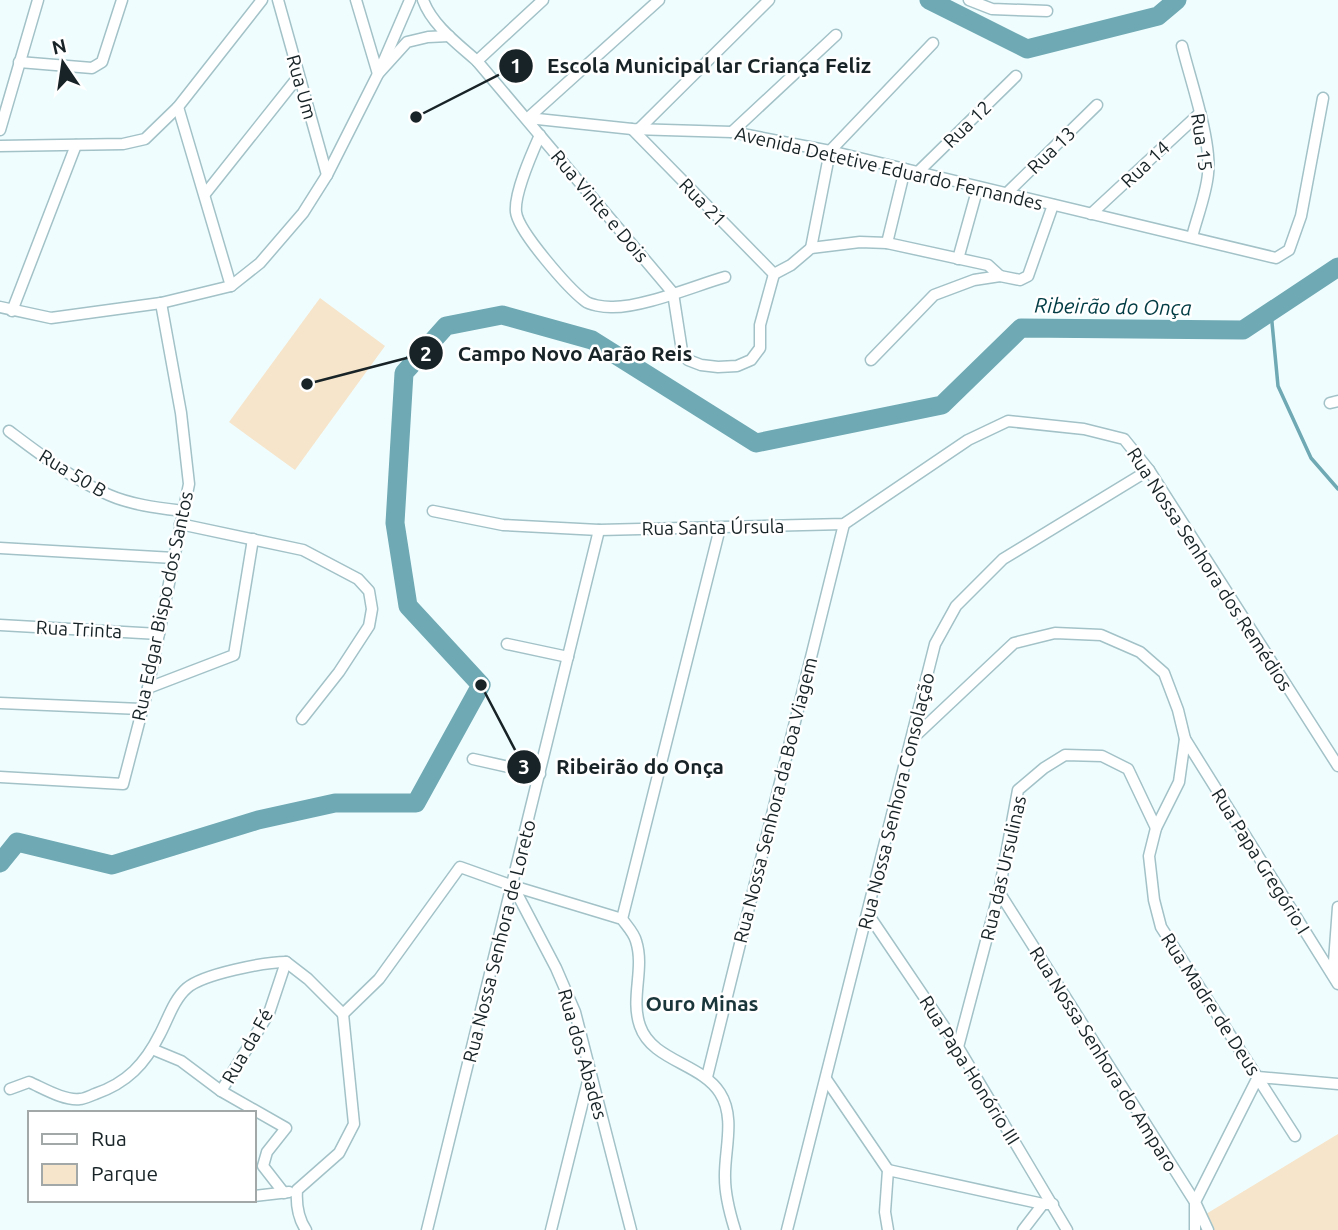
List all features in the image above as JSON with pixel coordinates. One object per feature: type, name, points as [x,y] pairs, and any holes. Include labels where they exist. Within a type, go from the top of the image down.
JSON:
[{"type":"street","points":[[0,130],[38,0]]},
{"type":"street","points":[[19,62],[92,68],[103,61],[122,0]]},
{"type":"street","points":[[0,146],[123,144],[145,139],[178,107],[262,0]]},
{"type":"street","name":"Rua Um","points":[[278,0],[327,175]]},
{"type":"street","points":[[356,0],[378,74]]},
{"type":"street","points":[[0,307],[51,318],[161,303],[231,286],[260,263],[303,213],[327,175],[378,74],[410,0]]},
{"type":"street","points":[[437,0],[425,5],[449,36],[477,61],[528,118],[659,0]]},
{"type":"street","points":[[477,61],[543,0]]},
{"type":"street","points":[[636,129],[769,0]]},
{"type":"street","points":[[969,0],[992,9],[1046,11]]},
{"type":"street","points":[[732,132],[836,35]]},
{"type":"street","points":[[378,74],[407,42],[449,36]]},
{"type":"street","points":[[811,248],[830,151],[933,43]]},
{"type":"street","name":"Rua 15","points":[[1182,46],[1208,157],[1208,174],[1192,237]]},
{"type":"street","name":"Rua 12","points":[[918,173],[1016,76]]},
{"type":"street","points":[[205,194],[299,77]]},
{"type":"street","name":"Avenida Detetive Eduardo Fernandes","points":[[528,118],[636,129],[732,132],[830,151],[1276,258],[1289,250],[1301,216],[1323,98]]},
{"type":"street","name":"Rua 13","points":[[1006,194],[1097,105]]},
{"type":"street","points":[[178,107],[231,286]]},
{"type":"street","name":"Rua 14","points":[[1091,214],[1200,114]]},
{"type":"street","name":"Rua Vinte e Dois","points":[[528,118],[673,293]]},
{"type":"street","name":"Rua 21","points":[[636,129],[774,274]]},
{"type":"street","points":[[540,135],[525,170],[516,210],[520,226],[586,303],[611,307],[643,302],[725,277]]},
{"type":"street","points":[[12,311],[76,145]]},
{"type":"street","points":[[887,243],[905,170]]},
{"type":"street","points":[[958,259],[978,187]]},
{"type":"street","points":[[871,360],[934,295],[974,280],[1000,276],[1020,281],[1031,272],[1053,205]]},
{"type":"street","points":[[673,293],[682,351],[688,360],[701,365],[737,366],[751,360],[760,348],[760,325],[774,274],[791,265],[811,248],[860,242],[887,243],[988,265],[1000,276]]},
{"type":"street","name":"Rua Edgar Bispo dos Santos","points":[[0,777],[123,784],[148,688],[189,484],[181,413],[161,303]]},
{"type":"street","name":"Rua Nossa Senhora dos Remédios","points":[[844,524],[968,440],[1008,421],[1084,429],[1124,439],[1149,470],[1338,766]]},
{"type":"street","name":"Rua 50 B","points":[[9,431],[57,467],[110,496],[153,507],[183,511]]},
{"type":"street","name":"Rua Nossa Senhora Consolação","points":[[787,1230],[935,644],[956,606],[1003,559],[1149,470]]},
{"type":"street","name":"Rua Santa Úrsula","points":[[433,511],[503,525],[599,530],[844,524]]},
{"type":"street","points":[[180,524],[303,550],[358,579],[369,592],[372,609],[369,626],[339,672],[302,719]]},
{"type":"street","name":"Rua Nossa Senhora da Boa Viagem","points":[[707,1077],[844,524]]},
{"type":"street","points":[[622,919],[720,528]]},
{"type":"street","name":"Rua Nossa Senhora de Loreto","points":[[427,1230],[599,530]]},
{"type":"street","points":[[148,688],[234,655],[253,539]]},
{"type":"street","points":[[0,548],[174,558]]},
{"type":"street","name":"Rua Trinta","points":[[0,625],[159,634]]},
{"type":"street","name":"Rua Madre de Deus","points":[[912,739],[1014,643],[1055,633],[1101,635],[1140,652],[1164,673],[1178,710],[1185,739],[1179,782],[1156,828],[1149,856],[1154,900],[1161,927],[1295,1136]]},
{"type":"street","points":[[507,644],[568,657]]},
{"type":"street","points":[[0,703],[141,709]]},
{"type":"street","name":"Rua Papa Gregório I","points":[[1185,739],[1335,979]]},
{"type":"street","name":"Rua das Ursulinas","points":[[958,1047],[999,892],[1018,790],[1044,768],[1065,755],[1102,756],[1128,769],[1156,828]]},
{"type":"street","points":[[473,760],[540,774]]},
{"type":"street","points":[[343,1014],[379,979],[460,867],[622,919],[636,939],[639,957],[635,1003],[640,1027],[651,1044],[707,1077],[722,1095],[729,1122],[725,1178],[735,1230]]},
{"type":"street","name":"Rua dos Abades","points":[[513,886],[556,968],[575,1012],[631,1230]]},
{"type":"street","name":"Rua Nossa Senhora do Amparo","points":[[999,892],[1195,1202],[1208,1230]]},
{"type":"street","points":[[1335,979],[1338,907]]},
{"type":"street","name":"Rua Papa Honório III","points":[[868,914],[958,1047],[1048,1204],[1067,1230]]},
{"type":"street","points":[[10,1089],[29,1082],[78,1100],[124,1082],[139,1068],[152,1049],[186,989],[205,978],[273,962],[286,962],[308,979],[343,1014],[354,1124],[339,1153],[297,1190],[256,1196]]},
{"type":"street","name":"Rua da Fé","points":[[221,1091],[269,1013],[286,962]]},
{"type":"street","points":[[152,1049],[181,1061],[221,1091],[286,1128],[267,1152],[263,1166],[284,1193]]},
{"type":"street","points":[[551,1230],[590,1073]]},
{"type":"street","points":[[1195,1230],[1195,1202],[1258,1077],[1338,1084]]},
{"type":"street","points":[[826,1079],[888,1170],[888,1230]]},
{"type":"street","points":[[888,1170],[1048,1204]]},
{"type":"street","points":[[297,1190],[296,1201],[301,1223],[306,1230]]},
{"type":"street","points":[[1023,1230],[1048,1204]]},
{"type":"green space","points":[[320,298],[385,346],[295,470],[229,422]]},
{"type":"green space","points":[[1338,1134],[1338,1230],[1213,1230],[1206,1214]]},
{"type":"waterway","name":"Ribeirão do Onça","points":[[929,0],[1027,49],[1158,16],[1177,0]]},
{"type":"waterway","name":"Ribeirão do Onça","points":[[0,863],[17,842],[112,865],[258,820],[335,803],[416,803],[481,685],[408,606],[395,523],[404,373],[446,326],[502,315],[592,340],[756,443],[942,405],[1021,328],[1243,330],[1338,267]]},
{"type":"waterway","points":[[1271,312],[1278,386],[1311,458],[1338,489]]},
{"type":"place","name":"Escola Municipal lar Criança Feliz","points":[[416,117]]},
{"type":"place","name":"Campo Novo Aarão Reis","points":[[307,384]]},
{"type":"place","name":"Ribeirão do Onça","points":[[481,685]]},
{"type":"district","name":"Ouro Minas","points":[[702,1003]]}]
